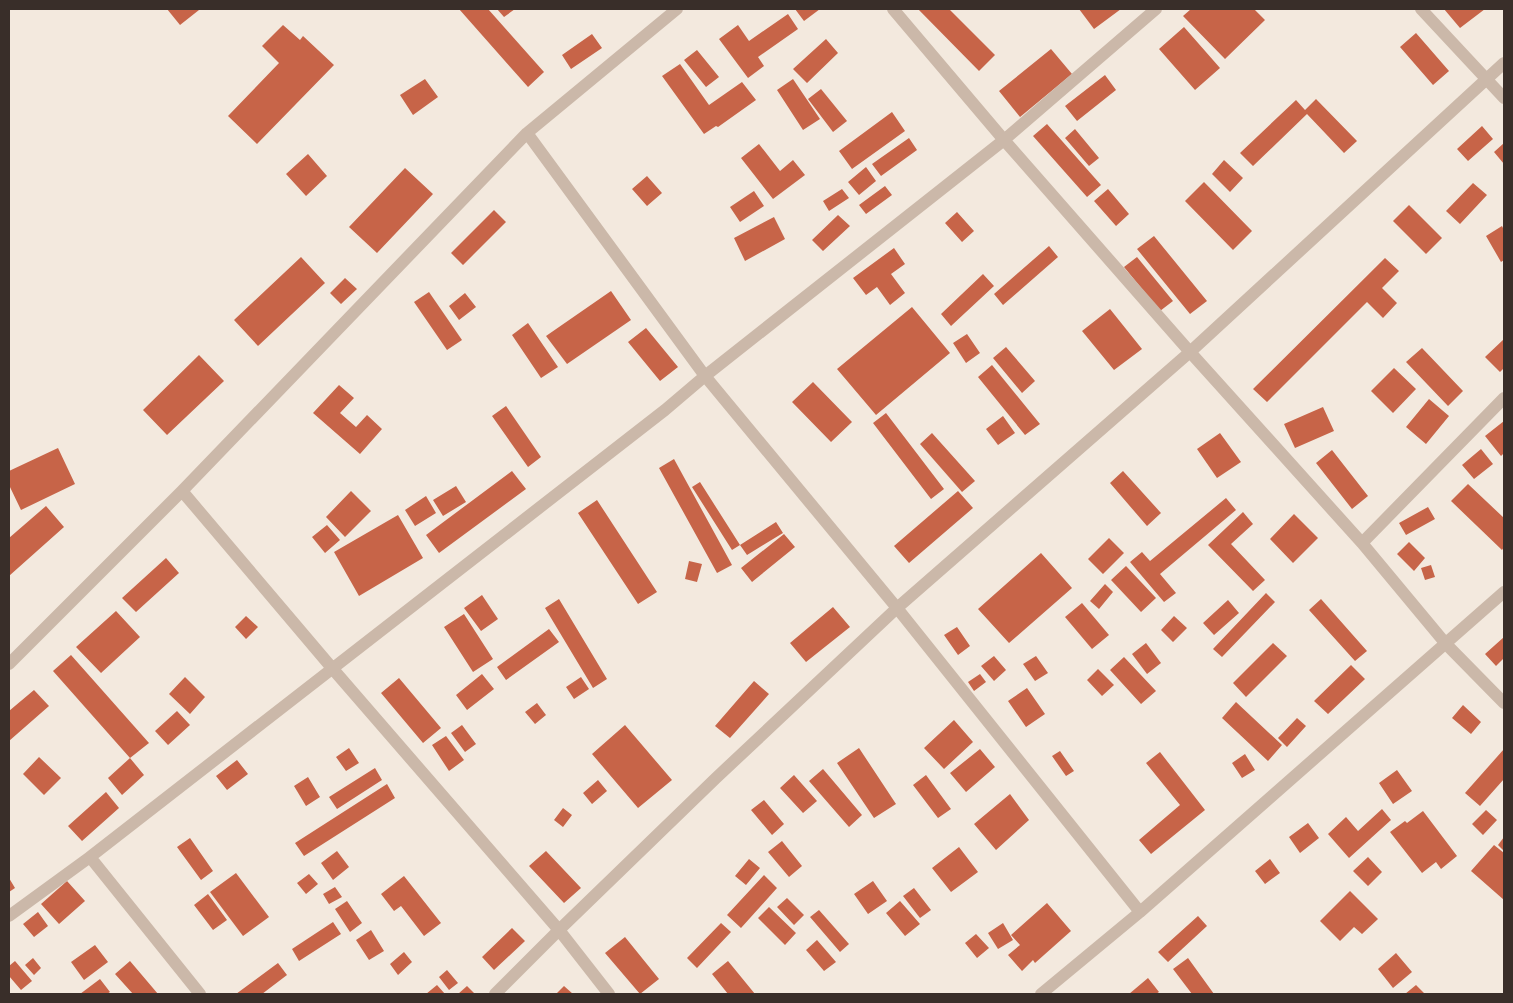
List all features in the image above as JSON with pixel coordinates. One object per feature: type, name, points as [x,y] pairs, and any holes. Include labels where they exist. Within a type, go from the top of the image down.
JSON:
[{"type":"street","points":[[9,664],[182,491],[527,133],[677,9]]},
{"type":"street","points":[[893,9],[1004,140],[1190,352],[1362,543],[1446,644],[1504,703]]},
{"type":"street","points":[[9,916],[90,857],[665,410],[705,376],[1004,140],[1156,9]]},
{"type":"street","points":[[1421,9],[1504,98]]},
{"type":"street","points":[[495,994],[716,778],[897,608],[1190,352],[1504,63]]},
{"type":"street","points":[[527,133],[705,376],[897,608],[1140,912]]},
{"type":"street","points":[[1362,543],[1504,398]]},
{"type":"street","points":[[182,491],[332,668],[559,930],[609,994]]},
{"type":"street","points":[[1041,994],[1140,912],[1504,592]]},
{"type":"street","points":[[90,857],[200,994]]},
{"type":"building","points":[[167,9],[197,9],[199,10],[180,25]]},
{"type":"building","points":[[459,9],[488,9],[544,72],[528,87]]},
{"type":"building","points":[[497,9],[515,9],[504,17]]},
{"type":"building","points":[[795,9],[820,9],[804,21]]},
{"type":"building","points":[[918,9],[949,9],[995,55],[979,71]]},
{"type":"building","points":[[1079,9],[1121,9],[1094,29]]},
{"type":"building","points":[[1191,9],[1254,9],[1265,20],[1225,59],[1183,16]]},
{"type":"building","points":[[1444,9],[1485,9],[1460,28]]},
{"type":"building","points":[[788,14],[798,29],[758,57],[764,66],[748,78],[719,39],[738,25],[749,41]]},
{"type":"building","points":[[283,25],[300,40],[303,36],[334,65],[257,144],[228,116],[279,63],[262,46]]},
{"type":"building","points":[[1184,27],[1220,68],[1195,90],[1159,49]]},
{"type":"building","points":[[1416,33],[1449,71],[1433,85],[1400,47]]},
{"type":"building","points":[[592,34],[602,48],[571,69],[562,55]]},
{"type":"building","points":[[826,39],[838,53],[807,83],[793,69]]},
{"type":"building","points":[[1051,49],[1072,74],[1020,117],[999,91]]},
{"type":"building","points":[[697,50],[719,77],[706,87],[684,60]]},
{"type":"building","points":[[680,64],[709,105],[742,82],[756,100],[718,127],[716,126],[704,134],[662,76]]},
{"type":"building","points":[[1105,75],[1116,90],[1077,121],[1065,106]]},
{"type":"building","points":[[425,79],[438,97],[413,115],[400,95]]},
{"type":"building","points":[[793,79],[820,119],[803,130],[777,90]]},
{"type":"building","points":[[821,89],[847,121],[833,132],[808,99]]},
{"type":"building","points":[[1316,99],[1357,141],[1344,153],[1307,114],[1253,166],[1240,153],[1296,100],[1305,110]]},
{"type":"building","points":[[892,112],[905,131],[852,169],[839,151]]},
{"type":"building","points":[[1047,124],[1101,185],[1087,197],[1033,136]]},
{"type":"building","points":[[1482,126],[1493,139],[1468,161],[1457,149]]},
{"type":"building","points":[[1075,129],[1099,158],[1089,166],[1065,138]]},
{"type":"building","points":[[909,138],[917,150],[881,176],[872,164]]},
{"type":"building","points":[[1504,143],[1504,164],[1494,152]]},
{"type":"building","points":[[759,144],[780,171],[793,160],[805,175],[773,199],[741,158]]},
{"type":"building","points":[[308,154],[327,176],[306,196],[286,174]]},
{"type":"building","points":[[1224,160],[1243,178],[1230,192],[1212,174]]},
{"type":"building","points":[[866,167],[876,181],[859,195],[848,182]]},
{"type":"building","points":[[405,168],[433,194],[377,253],[349,227]]},
{"type":"building","points":[[647,176],[662,193],[647,206],[632,189]]},
{"type":"building","points":[[1204,182],[1252,231],[1233,250],[1185,201]]},
{"type":"building","points":[[1473,183],[1487,195],[1460,224],[1446,211]]},
{"type":"building","points":[[885,186],[892,195],[866,214],[859,205]]},
{"type":"building","points":[[842,189],[849,198],[829,211],[823,201]]},
{"type":"building","points":[[1108,189],[1129,214],[1116,226],[1094,201]]},
{"type":"building","points":[[754,191],[764,206],[740,222],[730,207]]},
{"type":"building","points":[[1409,205],[1442,238],[1426,254],[1393,221]]},
{"type":"building","points":[[494,210],[506,222],[463,265],[451,253]]},
{"type":"building","points":[[957,212],[974,231],[962,242],[945,223]]},
{"type":"building","points":[[838,215],[850,226],[823,251],[812,240]]},
{"type":"building","points":[[774,217],[785,239],[745,261],[734,238]]},
{"type":"building","points":[[1502,226],[1504,230],[1504,260],[1501,262],[1486,236]]},
{"type":"building","points":[[1154,236],[1207,301],[1190,314],[1137,249]]},
{"type":"building","points":[[1049,246],[1058,257],[1003,305],[994,294]]},
{"type":"building","points":[[894,248],[905,264],[891,274],[905,293],[890,305],[877,287],[866,295],[853,278]]},
{"type":"building","points":[[301,257],[325,283],[258,346],[234,320]]},
{"type":"building","points":[[1137,257],[1173,301],[1160,311],[1124,267]]},
{"type":"building","points":[[1385,258],[1399,271],[1382,288],[1397,303],[1383,318],[1367,302],[1267,402],[1253,389]]},
{"type":"building","points":[[983,274],[994,286],[951,326],[941,314]]},
{"type":"building","points":[[345,278],[357,289],[341,304],[330,293]]},
{"type":"building","points":[[611,291],[631,320],[567,364],[546,336]]},
{"type":"building","points":[[429,292],[462,340],[447,350],[414,302]]},
{"type":"building","points":[[465,293],[476,307],[459,320],[449,306]]},
{"type":"building","points":[[912,307],[950,353],[876,415],[837,369]]},
{"type":"building","points":[[1110,309],[1142,349],[1114,370],[1082,331]]},
{"type":"building","points":[[528,323],[558,367],[541,378],[512,335]]},
{"type":"building","points":[[646,328],[678,367],[660,381],[628,342]]},
{"type":"building","points":[[967,334],[980,353],[966,363],[953,343]]},
{"type":"building","points":[[1504,339],[1504,368],[1500,372],[1485,357]]},
{"type":"building","points":[[1006,347],[1035,381],[1022,393],[993,358]]},
{"type":"building","points":[[1422,348],[1463,391],[1448,406],[1406,362]]},
{"type":"building","points":[[199,355],[224,381],[167,435],[143,410]]},
{"type":"building","points":[[992,365],[1040,424],[1025,435],[978,377]]},
{"type":"building","points":[[1394,368],[1416,389],[1393,413],[1371,391]]},
{"type":"building","points":[[813,382],[852,422],[831,442],[792,402]]},
{"type":"building","points":[[339,385],[354,398],[340,413],[356,427],[367,415],[382,429],[360,454],[313,413]]},
{"type":"building","points":[[1429,399],[1449,416],[1426,444],[1406,427]]},
{"type":"building","points":[[506,406],[541,457],[528,467],[492,416]]},
{"type":"building","points":[[1323,407],[1334,431],[1295,448],[1284,424]]},
{"type":"building","points":[[886,413],[944,489],[931,499],[873,423]]},
{"type":"building","points":[[1003,416],[1015,433],[998,445],[986,429]]},
{"type":"building","points":[[1504,421],[1504,453],[1501,456],[1485,436]]},
{"type":"building","points":[[932,433],[975,481],[962,492],[920,444]]},
{"type":"building","points":[[1220,433],[1241,462],[1217,478],[1197,449]]},
{"type":"building","points":[[58,448],[75,484],[21,510],[9,485],[9,471]]},
{"type":"building","points":[[1481,449],[1493,464],[1474,479],[1462,465]]},
{"type":"building","points":[[1332,450],[1368,496],[1352,509],[1316,463]]},
{"type":"building","points":[[674,459],[732,565],[717,573],[659,468]]},
{"type":"building","points":[[512,471],[526,489],[439,553],[426,535]]},
{"type":"building","points":[[1123,471],[1161,513],[1147,526],[1110,483]]},
{"type":"building","points":[[700,482],[740,545],[732,550],[692,487]]},
{"type":"building","points":[[1468,484],[1504,518],[1504,547],[1502,550],[1451,501]]},
{"type":"building","points":[[456,486],[466,502],[443,516],[433,500]]},
{"type":"building","points":[[351,491],[371,511],[345,537],[326,517]]},
{"type":"building","points":[[958,491],[973,508],[909,563],[894,546]]},
{"type":"building","points":[[426,496],[436,513],[415,526],[405,510]]},
{"type":"building","points":[[1226,498],[1236,510],[1160,574],[1176,593],[1164,602],[1130,562],[1142,552],[1150,561]]},
{"type":"building","points":[[597,500],[657,592],[638,604],[578,513]]},
{"type":"building","points":[[46,506],[64,527],[9,576],[9,538]]},
{"type":"building","points":[[1428,507],[1435,519],[1406,535],[1399,523]]},
{"type":"building","points":[[1243,512],[1253,524],[1231,544],[1265,580],[1253,591],[1208,545]]},
{"type":"building","points":[[1294,514],[1318,538],[1293,563],[1270,539]]},
{"type":"building","points":[[398,515],[423,558],[359,596],[334,552]]},
{"type":"building","points":[[776,522],[783,533],[747,555],[740,545]]},
{"type":"building","points":[[327,525],[340,540],[325,553],[312,537]]},
{"type":"building","points":[[784,534],[795,547],[752,582],[741,568]]},
{"type":"building","points":[[1109,538],[1124,553],[1103,574],[1088,559]]},
{"type":"building","points":[[1409,542],[1425,558],[1414,571],[1397,554]]},
{"type":"building","points":[[1041,553],[1072,588],[1009,643],[978,609]]},
{"type":"building","points":[[166,558],[179,573],[136,612],[122,598]]},
{"type":"building","points":[[689,561],[702,564],[697,582],[685,579]]},
{"type":"building","points":[[1431,565],[1435,577],[1425,580],[1421,568]]},
{"type":"building","points":[[1126,566],[1156,598],[1141,612],[1111,580]]},
{"type":"building","points":[[1105,584],[1113,592],[1099,609],[1090,601]]},
{"type":"building","points":[[1266,593],[1275,602],[1222,657],[1213,649]]},
{"type":"building","points":[[482,595],[498,619],[481,631],[464,608]]},
{"type":"building","points":[[559,599],[607,679],[593,688],[545,608]]},
{"type":"building","points":[[1321,599],[1367,651],[1355,661],[1309,610]]},
{"type":"building","points":[[1228,600],[1239,613],[1214,635],[1203,623]]},
{"type":"building","points":[[1082,603],[1109,635],[1092,649],[1065,617]]},
{"type":"building","points":[[833,607],[850,627],[806,662],[790,643]]},
{"type":"building","points":[[116,611],[140,637],[101,673],[76,647]]},
{"type":"building","points":[[464,614],[493,659],[473,672],[444,627]]},
{"type":"building","points":[[246,616],[258,627],[246,639],[235,627]]},
{"type":"building","points":[[1174,616],[1187,628],[1173,642],[1161,630]]},
{"type":"building","points":[[957,627],[970,646],[958,655],[944,635]]},
{"type":"building","points":[[549,629],[559,642],[506,680],[497,667]]},
{"type":"building","points":[[1504,637],[1504,658],[1496,666],[1485,654]]},
{"type":"building","points":[[1146,643],[1161,663],[1147,674],[1132,654]]},
{"type":"building","points":[[1273,643],[1287,656],[1246,697],[1233,683]]},
{"type":"building","points":[[71,655],[149,743],[130,758],[53,671]]},
{"type":"building","points":[[994,656],[1006,670],[994,681],[981,666]]},
{"type":"building","points":[[1036,656],[1048,673],[1035,681],[1023,664]]},
{"type":"building","points":[[1124,657],[1156,691],[1141,704],[1110,670]]},
{"type":"building","points":[[1351,665],[1365,679],[1328,714],[1314,701]]},
{"type":"building","points":[[1098,669],[1114,685],[1102,696],[1087,680]]},
{"type":"building","points":[[482,674],[494,689],[467,710],[456,695]]},
{"type":"building","points":[[980,674],[986,682],[974,691],[968,682]]},
{"type":"building","points":[[185,677],[205,697],[190,714],[169,694]]},
{"type":"building","points":[[581,677],[589,689],[574,699],[566,687]]},
{"type":"building","points":[[399,678],[441,728],[423,743],[381,693]]},
{"type":"building","points":[[754,681],[769,694],[730,738],[715,726]]},
{"type":"building","points":[[1027,688],[1045,714],[1026,727],[1008,701]]},
{"type":"building","points":[[34,690],[49,706],[9,741],[9,711]]},
{"type":"building","points":[[1236,702],[1282,745],[1268,761],[1222,718]]},
{"type":"building","points":[[537,703],[546,715],[535,724],[525,712]]},
{"type":"building","points":[[1463,705],[1481,722],[1471,734],[1452,718]]},
{"type":"building","points":[[177,711],[190,725],[168,745],[155,731]]},
{"type":"building","points":[[1297,718],[1306,726],[1287,747],[1278,738]]},
{"type":"building","points":[[954,720],[973,742],[944,769],[924,748]]},
{"type":"building","points":[[462,725],[476,744],[465,752],[451,733]]},
{"type":"building","points":[[625,725],[672,780],[638,808],[592,754]]},
{"type":"building","points":[[446,736],[464,760],[449,771],[432,745]]},
{"type":"building","points":[[349,748],[359,763],[346,771],[336,757]]},
{"type":"building","points":[[859,748],[896,804],[874,818],[837,763]]},
{"type":"building","points":[[980,749],[995,767],[966,792],[950,773]]},
{"type":"building","points":[[1504,749],[1504,779],[1480,806],[1465,793]]},
{"type":"building","points":[[1060,751],[1074,771],[1066,776],[1052,756]]},
{"type":"building","points":[[1160,752],[1205,810],[1151,854],[1139,840],[1180,805],[1146,763]]},
{"type":"building","points":[[1245,754],[1255,770],[1242,778],[1232,763]]},
{"type":"building","points":[[39,757],[61,778],[44,795],[23,774]]},
{"type":"building","points":[[130,758],[144,775],[122,795],[108,778]]},
{"type":"building","points":[[237,760],[248,774],[227,790],[216,776]]},
{"type":"building","points":[[375,768],[382,780],[337,809],[329,797]]},
{"type":"building","points":[[823,769],[862,815],[849,827],[809,781]]},
{"type":"building","points":[[1397,770],[1412,791],[1393,804],[1379,783]]},
{"type":"building","points":[[794,775],[817,801],[803,813],[780,788]]},
{"type":"building","points":[[926,775],[951,809],[938,818],[913,785]]},
{"type":"building","points":[[308,777],[320,797],[306,806],[294,786]]},
{"type":"building","points":[[598,780],[607,791],[592,804],[583,793]]},
{"type":"building","points":[[387,784],[395,798],[304,856],[295,843]]},
{"type":"building","points":[[106,792],[119,808],[82,841],[68,826]]},
{"type":"building","points":[[1010,794],[1029,820],[996,850],[974,824]]},
{"type":"building","points":[[764,800],[784,824],[772,835],[751,810]]},
{"type":"building","points":[[563,808],[572,815],[563,827],[554,820]]},
{"type":"building","points":[[1382,809],[1391,820],[1349,858],[1328,834],[1346,817],[1358,831]]},
{"type":"building","points":[[1486,810],[1497,820],[1483,835],[1472,824]]},
{"type":"building","points":[[1423,811],[1457,856],[1441,869],[1436,862],[1422,873],[1390,832],[1405,821],[1407,823]]},
{"type":"building","points":[[1308,823],[1319,838],[1300,853],[1289,837]]},
{"type":"building","points":[[1504,837],[1504,851],[1498,845]]},
{"type":"building","points":[[190,838],[213,871],[201,880],[177,847]]},
{"type":"building","points":[[782,841],[802,866],[789,877],[768,852]]},
{"type":"building","points":[[1494,845],[1504,853],[1504,900],[1471,871]]},
{"type":"building","points":[[959,847],[978,872],[951,892],[932,868]]},
{"type":"building","points":[[337,851],[349,867],[333,880],[321,863]]},
{"type":"building","points":[[546,851],[581,888],[564,903],[529,866]]},
{"type":"building","points":[[1368,857],[1382,872],[1368,886],[1353,871]]},
{"type":"building","points":[[749,859],[760,868],[746,885],[735,876]]},
{"type":"building","points":[[1270,859],[1280,873],[1265,884],[1255,871]]},
{"type":"building","points":[[236,873],[269,917],[243,936],[210,892]]},
{"type":"building","points":[[309,874],[318,884],[306,894],[297,883]]},
{"type":"building","points":[[764,875],[777,888],[741,928],[727,915]]},
{"type":"building","points":[[404,876],[441,923],[424,936],[401,906],[394,911],[381,894]]},
{"type":"building","points":[[9,878],[15,888],[9,892]]},
{"type":"building","points":[[67,881],[85,901],[59,924],[41,904]]},
{"type":"building","points":[[873,881],[887,901],[868,914],[854,894]]},
{"type":"building","points":[[335,887],[342,897],[329,904],[323,894]]},
{"type":"building","points":[[914,888],[931,910],[920,918],[903,896]]},
{"type":"building","points":[[1350,891],[1378,919],[1362,934],[1354,927],[1340,941],[1320,921]]},
{"type":"building","points":[[208,894],[227,920],[213,930],[194,905]]},
{"type":"building","points":[[787,898],[804,915],[794,925],[777,907]]},
{"type":"building","points":[[347,901],[362,923],[350,932],[335,909]]},
{"type":"building","points":[[900,901],[920,924],[905,936],[886,913]]},
{"type":"building","points":[[1047,903],[1071,931],[1035,963],[1033,960],[1022,971],[1008,955],[1020,945],[1011,935]]},
{"type":"building","points":[[769,907],[796,933],[785,945],[758,918]]},
{"type":"building","points":[[819,910],[849,944],[840,952],[810,917]]},
{"type":"building","points":[[38,912],[48,926],[34,937],[23,924]]},
{"type":"building","points":[[1198,916],[1207,926],[1168,962],[1158,952]]},
{"type":"building","points":[[333,922],[341,934],[299,961],[292,949]]},
{"type":"building","points":[[721,923],[731,932],[697,968],[687,958]]},
{"type":"building","points":[[1003,923],[1013,940],[998,949],[988,933]]},
{"type":"building","points":[[512,928],[525,941],[494,970],[482,957]]},
{"type":"building","points":[[371,930],[384,951],[369,960],[356,940]]},
{"type":"building","points":[[976,934],[989,948],[977,958],[965,943]]},
{"type":"building","points":[[625,937],[659,979],[640,994],[605,953]]},
{"type":"building","points":[[817,940],[836,962],[824,971],[806,950]]},
{"type":"building","points":[[95,945],[108,962],[84,980],[71,962]]},
{"type":"building","points":[[404,952],[412,962],[398,975],[390,964]]},
{"type":"building","points":[[1396,953],[1412,972],[1393,988],[1378,969]]},
{"type":"building","points":[[33,958],[41,968],[34,975],[25,965]]},
{"type":"building","points":[[1188,958],[1214,994],[1192,994],[1173,969]]},
{"type":"building","points":[[15,961],[32,981],[21,990],[9,976],[9,966]]},
{"type":"building","points":[[130,961],[158,994],[133,994],[115,974]]},
{"type":"building","points":[[728,961],[755,994],[728,994],[712,974]]},
{"type":"building","points":[[278,963],[287,975],[262,994],[236,994]]},
{"type":"building","points":[[447,970],[458,983],[449,990],[439,977]]},
{"type":"building","points":[[1148,978],[1159,992],[1156,994],[1129,994]]},
{"type":"building","points":[[100,979],[110,992],[107,994],[80,994]]},
{"type":"building","points":[[437,985],[445,994],[426,994]]},
{"type":"building","points":[[1416,985],[1425,994],[1405,994]]},
{"type":"building","points":[[467,986],[475,994],[458,994]]},
{"type":"building","points":[[564,986],[573,994],[556,994]]}]
